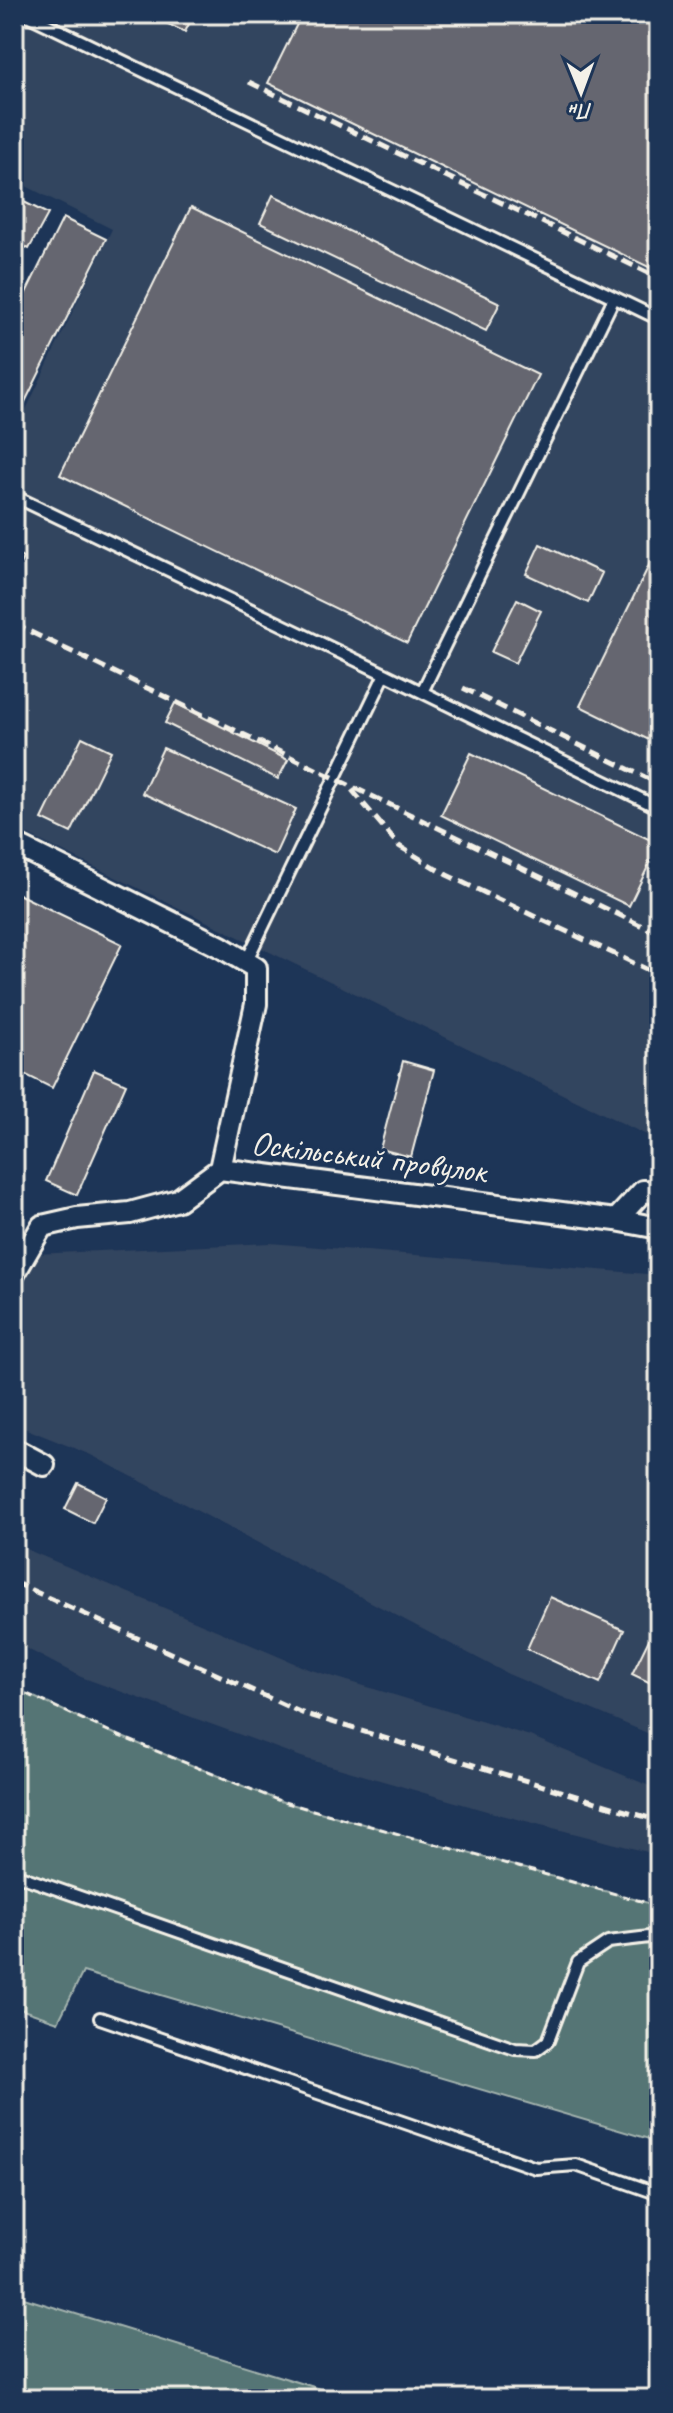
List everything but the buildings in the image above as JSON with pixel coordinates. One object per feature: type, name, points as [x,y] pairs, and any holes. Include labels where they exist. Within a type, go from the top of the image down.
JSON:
[{"type":"street","points":[[14,844],[221,947],[256,968],[256,1004],[220,1169]]},
{"type":"street","name":"Оскільський провулок","points":[[14,1274],[42,1226],[77,1218],[130,1213],[178,1200],[220,1169],[659,1228]]},
{"type":"street","points":[[616,1220],[643,1191],[659,1193]]},
{"type":"street","points":[[14,1449],[44,1465]]},
{"type":"lane","points":[[25,14],[659,319]]},
{"type":"lane","points":[[422,692],[614,298]]},
{"type":"lane","points":[[14,496],[659,808]]},
{"type":"lane","points":[[246,962],[385,674]]},
{"type":"lane","points":[[14,1874],[515,2049],[536,2050],[548,2041],[578,1962],[608,1942],[659,1938]]},
{"type":"lane","points":[[100,2018],[536,2168],[576,2165],[659,2194]]},
{"type":"path","points":[[14,1688],[117,1735],[280,1801],[659,1906]]},
{"type":"shaded area","points":[[14,14],[659,14],[659,1141],[14,828],[14,435],[112,229],[14,180]]},
{"type":"shaded area","points":[[270,1243],[659,1275],[659,1738],[508,1674],[91,1455],[14,1424],[14,1302],[35,1254]]},
{"type":"shaded area","points":[[14,1544],[308,1669],[530,1736],[659,1790],[659,1855],[490,1812],[307,1759],[81,1677],[14,1642]]},
{"type":"green space","points":[[14,1688],[117,1735],[280,1801],[659,1906],[659,2142],[83,1972],[58,2022],[14,2007]]},
{"type":"green space","points":[[14,2295],[353,2399],[14,2399]]},
{"type":"railway","points":[[249,82],[659,278]]},
{"type":"railway","points":[[14,624],[659,934]]},
{"type":"railway","points":[[463,688],[659,784]]},
{"type":"railway","points":[[352,790],[399,846],[447,875],[659,975]]},
{"type":"railway","points":[[14,1582],[302,1713],[659,1821]]}]
